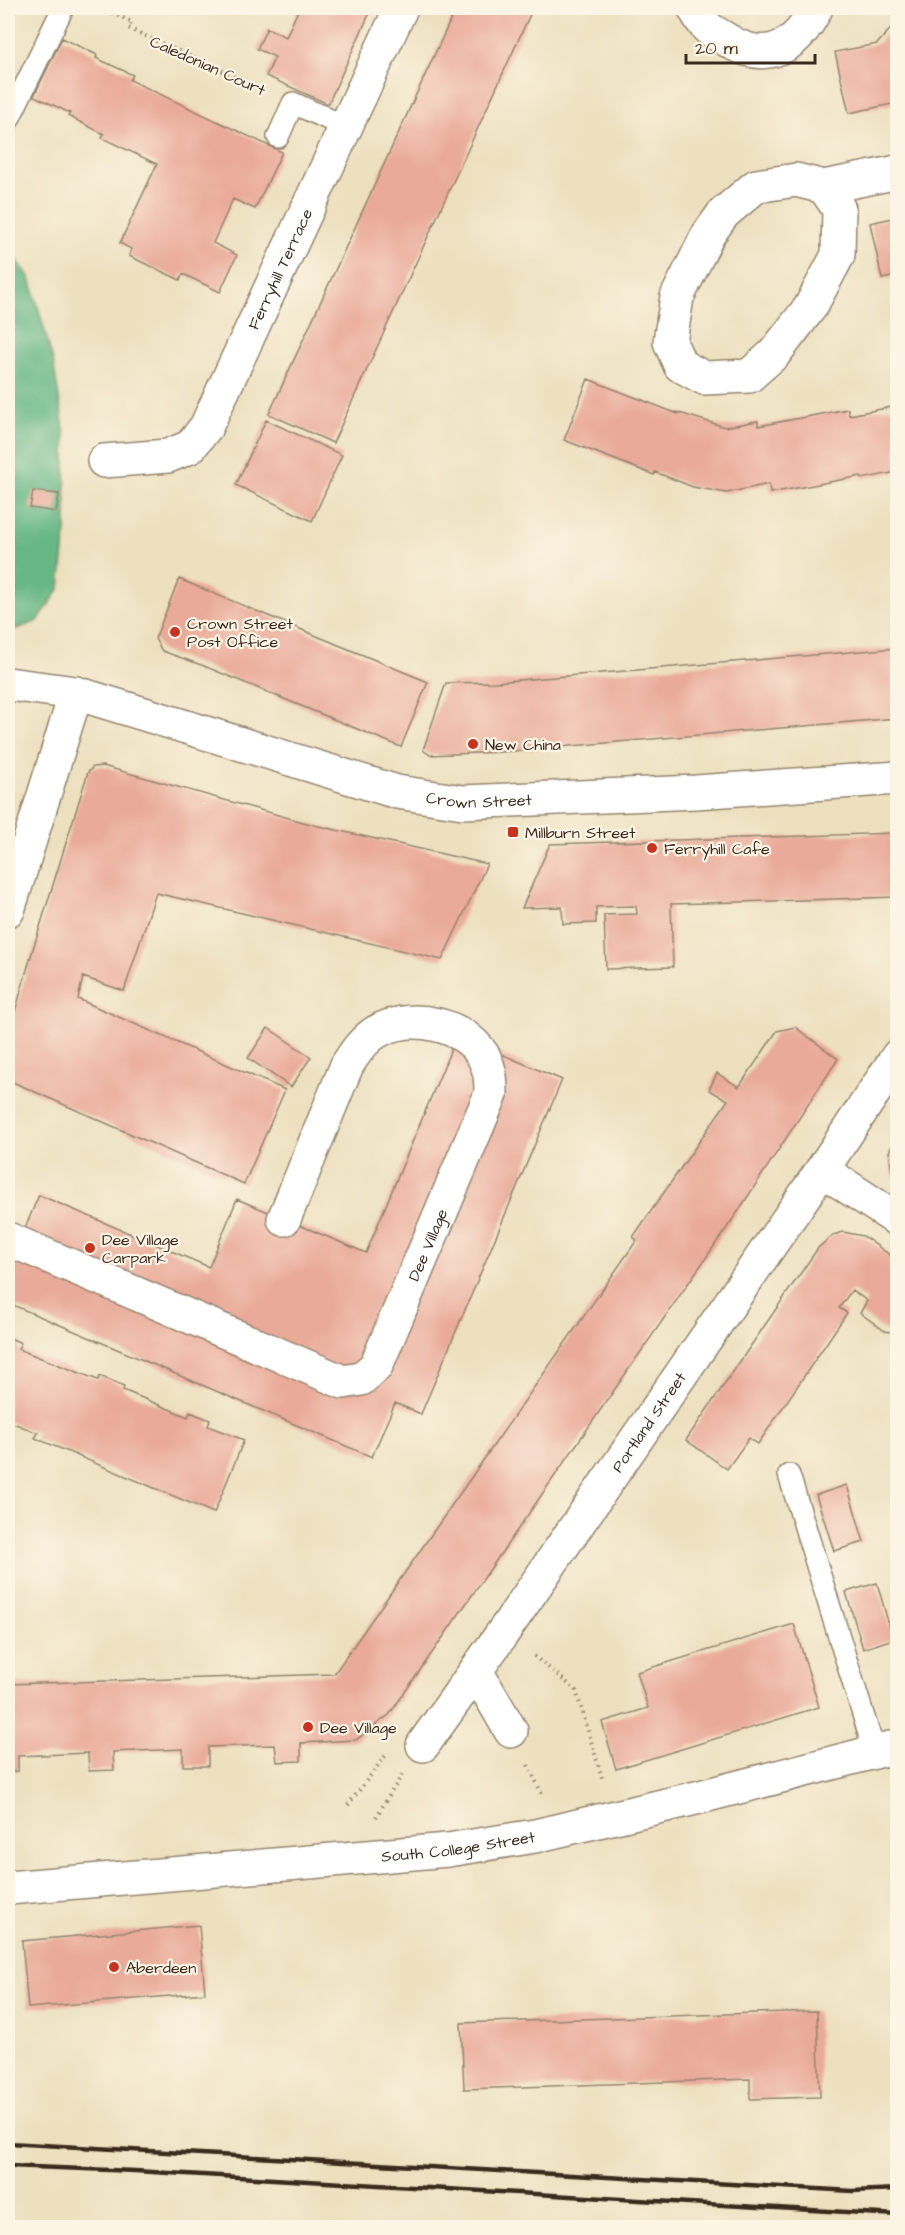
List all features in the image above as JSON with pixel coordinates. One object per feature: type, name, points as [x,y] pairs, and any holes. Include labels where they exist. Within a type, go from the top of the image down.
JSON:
[{"type":"street","name":"Ferryhill Terrace","points":[[104,461],[168,456],[190,447],[206,426],[401,8]]},
{"type":"street","points":[[694,8],[707,27],[716,33],[741,48],[765,53],[791,42],[807,27],[816,8]]},
{"type":"street","points":[[824,187],[839,209],[838,255],[811,306],[774,354],[749,376],[704,378],[680,365],[670,342],[677,297],[708,235],[723,214],[756,186],[796,180],[824,187],[897,172]]},
{"type":"street","name":"Crown Street","points":[[8,684],[76,693],[397,792],[463,802],[696,792],[897,778]]},
{"type":"street","points":[[8,910],[76,693]]},
{"type":"street","name":"Dee Village","points":[[8,1239],[343,1382],[361,1379],[376,1366],[491,1094],[491,1074],[481,1053],[452,1030],[431,1023],[404,1023],[381,1029],[360,1045],[347,1065],[284,1219]]},
{"type":"street","name":"Portland Street","points":[[423,1745],[477,1671],[822,1170],[897,1056]]},
{"type":"street","points":[[822,1170],[897,1220]]},
{"type":"street","points":[[477,1671],[511,1731]]},
{"type":"street","name":"South College Street","points":[[8,1888],[448,1850],[535,1836],[886,1750]]},
{"type":"lane","points":[[8,122],[63,8]]},
{"type":"lane","points":[[278,136],[293,103],[346,127]]},
{"type":"lane","points":[[789,1475],[886,1750]]},
{"type":"path","name":"Caledonian Court","points":[[101,8],[132,22],[128,28],[293,103]]},
{"type":"path","points":[[504,1631],[576,1690],[604,1784]]},
{"type":"path","points":[[511,1731],[544,1798]]},
{"type":"path","points":[[373,1823],[423,1745]]},
{"type":"green space","points":[[8,247],[30,278],[53,361],[65,435],[66,530],[60,588],[38,621],[8,632]]},
{"type":"building","points":[[299,8],[372,8],[328,104],[266,76],[275,57],[257,49],[267,28],[286,37]]},
{"type":"building","points":[[456,8],[533,8],[333,443],[269,414]]},
{"type":"building","points":[[892,8],[897,8],[897,103],[849,113],[835,52],[877,44],[895,24]]},
{"type":"building","points":[[62,38],[97,55],[96,58],[133,75],[130,80],[282,152],[255,209],[233,199],[213,243],[237,255],[220,292],[183,274],[180,280],[129,256],[131,249],[120,243],[157,164],[102,138],[104,134],[68,116],[70,113],[34,96]]},
{"type":"building","points":[[897,217],[897,276],[882,279],[870,223]]},
{"type":"building","points":[[588,379],[678,414],[676,412],[725,427],[758,421],[758,426],[848,409],[849,415],[897,406],[897,472],[862,479],[861,476],[770,493],[769,484],[727,493],[693,487],[655,472],[654,475],[564,440]]},
{"type":"building","points":[[266,420],[342,455],[312,521],[236,485]]},
{"type":"building","points":[[33,491],[59,494],[56,512],[30,508]]},
{"type":"building","points":[[179,579],[428,682],[401,747],[162,651],[155,639]]},
{"type":"building","points":[[897,648],[897,718],[501,752],[430,755],[423,750],[446,683],[495,682]]},
{"type":"building","points":[[103,766],[314,825],[487,864],[442,960],[156,893],[124,991],[83,977],[78,999],[285,1090],[244,1184],[8,1080],[8,1037],[30,959],[88,772],[93,767]]},
{"type":"building","points":[[897,833],[897,897],[671,904],[673,967],[606,969],[604,915],[637,914],[636,906],[596,907],[596,923],[563,924],[562,907],[522,908],[550,844]]},
{"type":"building","points":[[795,1027],[838,1059],[737,1213],[389,1715],[356,1740],[301,1743],[301,1761],[277,1762],[275,1745],[208,1747],[208,1766],[183,1766],[183,1749],[113,1752],[114,1770],[89,1771],[88,1753],[18,1756],[18,1771],[8,1772],[8,1684],[334,1674],[637,1240],[633,1237],[728,1100],[709,1090],[717,1073],[739,1087],[777,1031]]},
{"type":"building","points":[[268,1028],[311,1057],[291,1087],[248,1058]]},
{"type":"building","name":"Dee Village Carpark","points":[[457,1035],[562,1080],[421,1414],[395,1403],[372,1457],[8,1303],[8,1268],[39,1195],[209,1267],[237,1199],[366,1253]]},
{"type":"building","points":[[897,1135],[897,1183],[892,1171],[889,1152]]},
{"type":"building","points":[[843,1232],[863,1236],[897,1260],[897,1333],[885,1331],[860,1313],[867,1301],[852,1290],[839,1308],[847,1313],[758,1444],[749,1438],[727,1469],[686,1440],[818,1248],[833,1235]]},
{"type":"building","points":[[8,1337],[21,1343],[18,1349],[98,1380],[100,1376],[124,1386],[123,1390],[188,1417],[190,1412],[210,1420],[208,1426],[244,1440],[214,1513],[35,1438],[38,1433],[8,1421]]},
{"type":"building","points":[[847,1485],[864,1542],[834,1551],[816,1495]]},
{"type":"building","points":[[877,1583],[893,1639],[863,1649],[846,1592]]},
{"type":"building","points":[[794,1624],[819,1707],[616,1769],[602,1722],[648,1708],[637,1672]]},
{"type":"building","name":"Aberdeen","points":[[199,1925],[205,1993],[28,2008],[22,1941]]},
{"type":"building","points":[[817,2011],[820,2097],[750,2099],[750,2079],[464,2089],[461,2023]]},
{"type":"railway","points":[[8,2143],[853,2191],[898,2189]]},
{"type":"railway","points":[[8,2166],[135,2171],[898,2215]]},
{"type":"place","name":"Crown Street Post Office","points":[[175,632]]},
{"type":"place","name":"New China","points":[[473,744]]},
{"type":"place","name":"Millburn Street","points":[[513,832]]},
{"type":"place","name":"Ferryhill Cafe","points":[[652,848]]},
{"type":"place","name":"Dee Village Carpark","points":[[90,1248]]},
{"type":"place","name":"Dee Village","points":[[308,1727]]},
{"type":"place","name":"Aberdeen","points":[[114,1967]]}]
